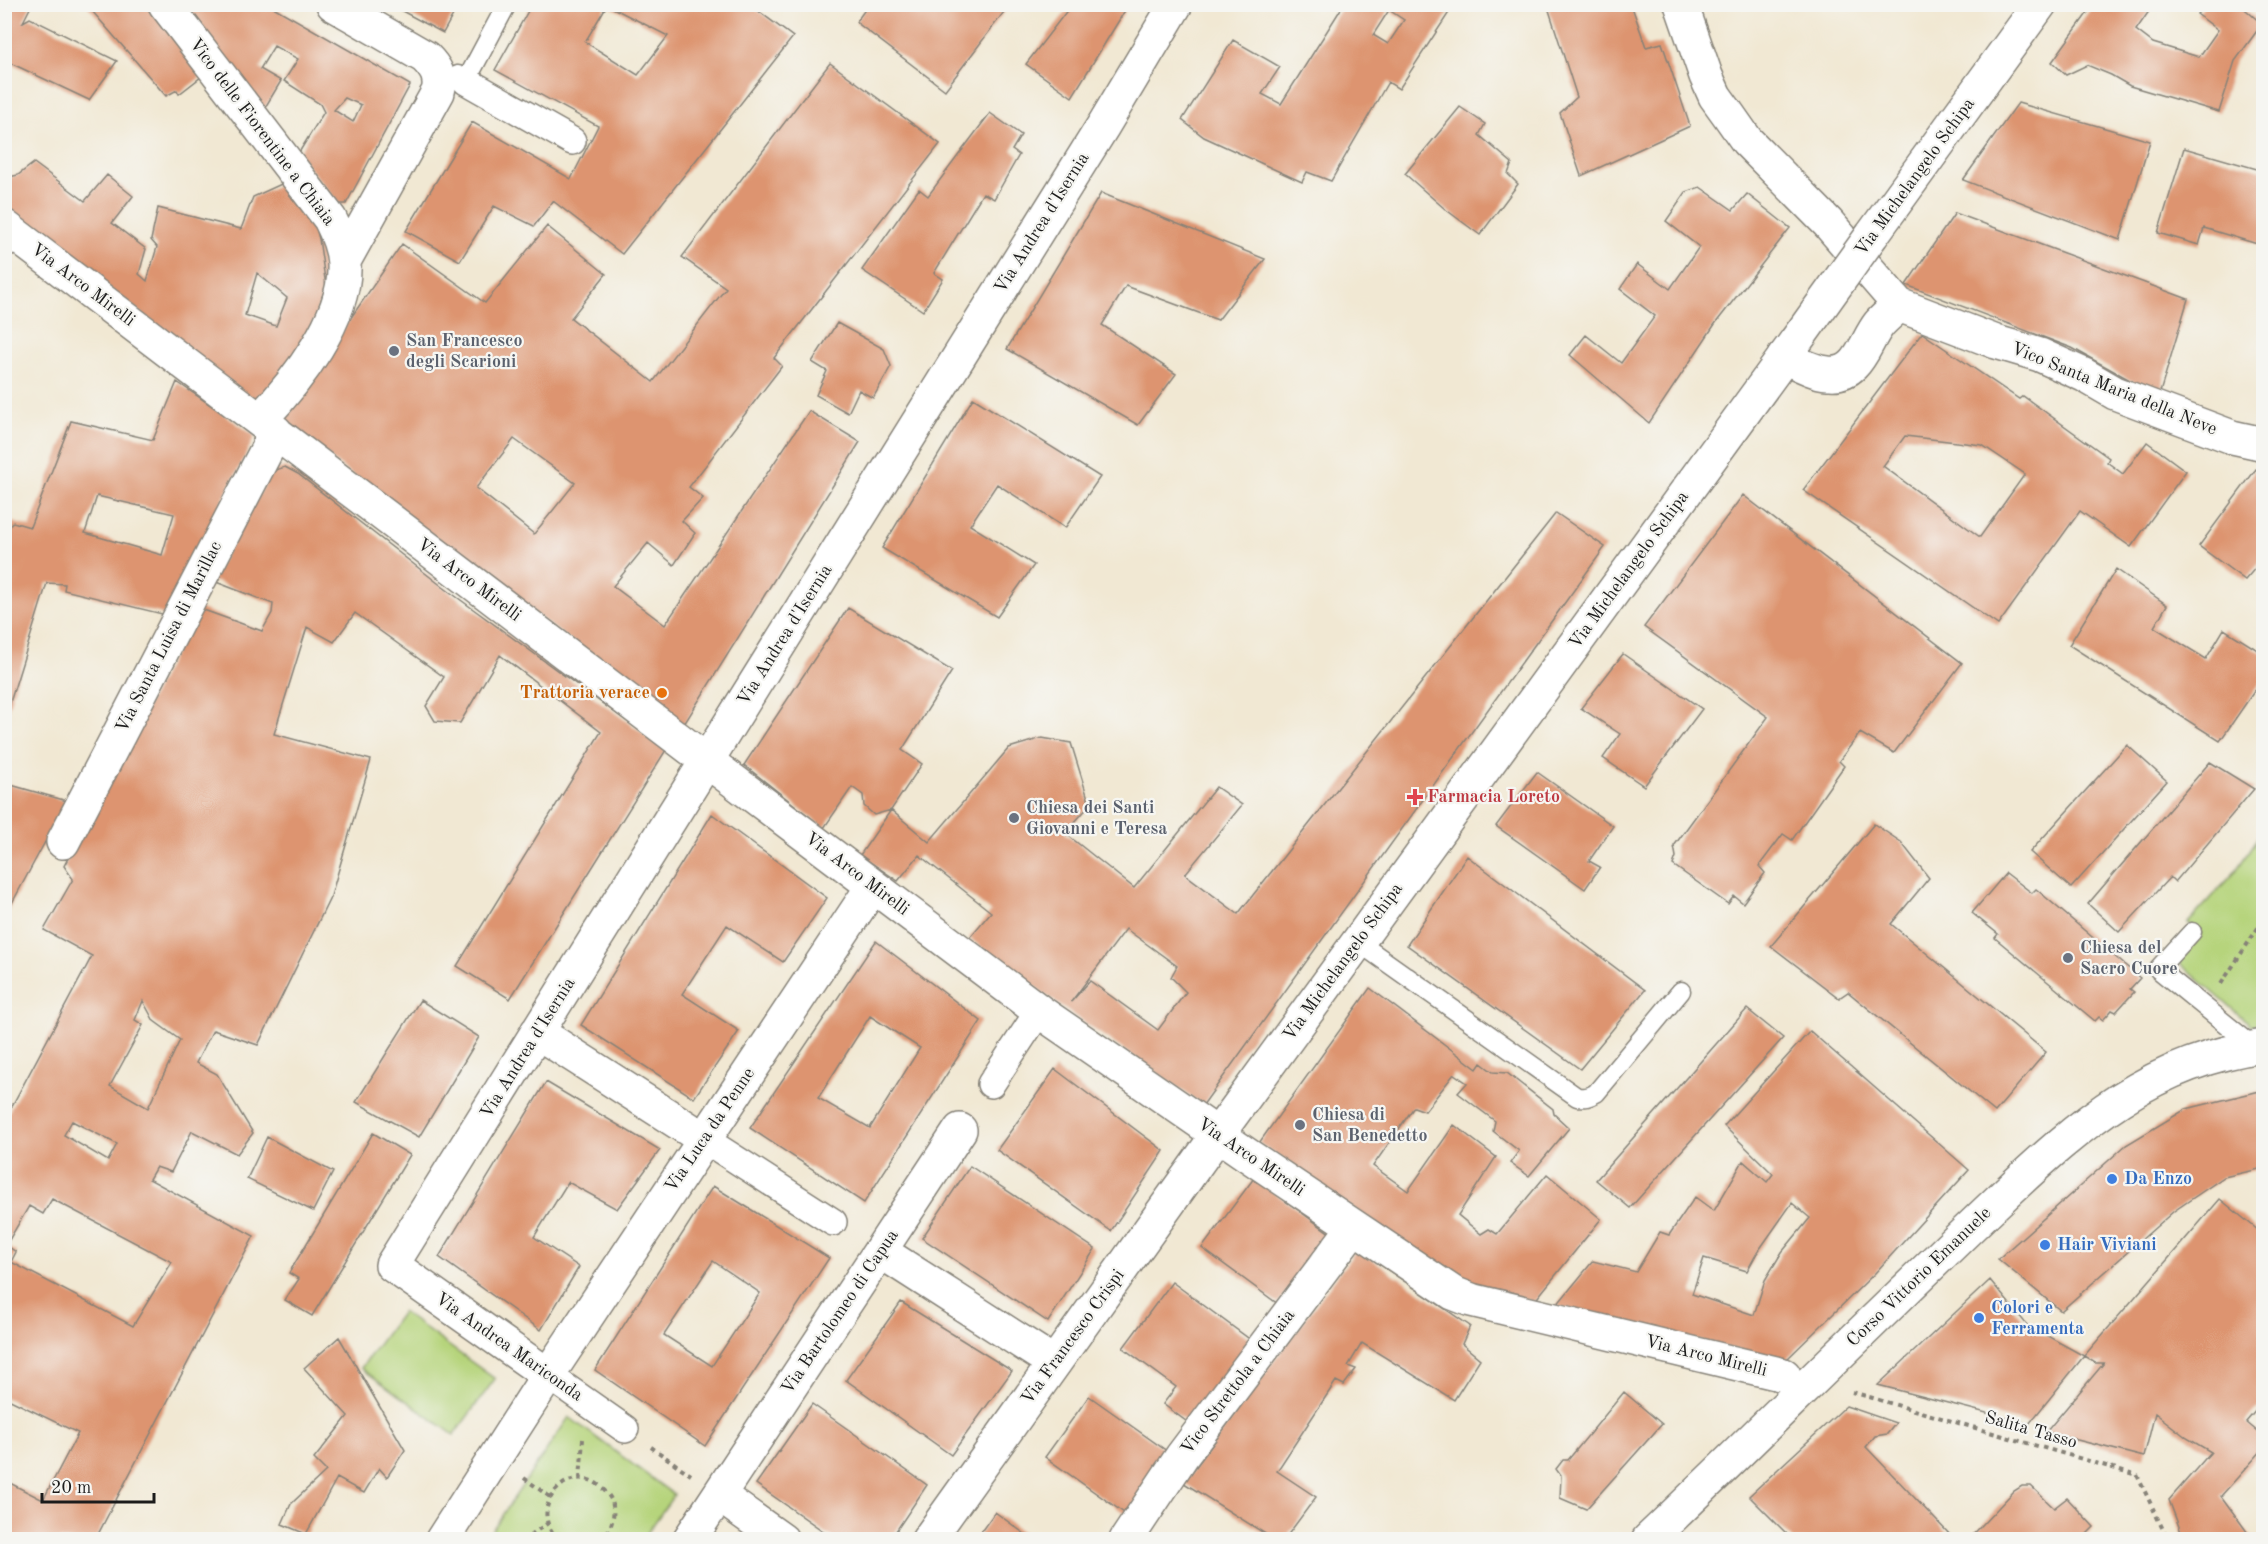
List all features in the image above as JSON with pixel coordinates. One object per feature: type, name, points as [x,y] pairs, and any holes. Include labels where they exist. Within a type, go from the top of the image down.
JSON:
[{"type":"street","name":"Vico delle Fiorentine a Chiaia","points":[[165,4],[330,219],[337,233],[344,261],[341,294],[318,343],[268,426]]},
{"type":"street","points":[[333,4],[425,57],[434,65],[440,84],[452,86],[572,141]]},
{"type":"street","name":"Via Andrea d'Isernia","points":[[392,1265],[1103,126],[1176,4]]},
{"type":"street","name":"Vico Santa Maria della Neve","points":[[1681,4],[1715,96],[1747,141],[1828,223],[1899,305],[1996,342],[2040,356],[2084,375],[2115,393],[2232,437],[2264,444]]},
{"type":"street","name":"Via Michelangelo Schipa","points":[[1218,1134],[2040,4]]},
{"type":"street","points":[[344,261],[452,86]]},
{"type":"street","name":"Via Arco Mirelli","points":[[4,226],[1039,1011],[1453,1293],[1471,1300],[1784,1375]]},
{"type":"street","points":[[1790,349],[1816,370],[1830,374],[1840,373],[1856,364],[1878,325],[1899,305]]},
{"type":"street","name":"Via Santa Luisa di Marillac","points":[[63,842],[268,426]]},
{"type":"street","name":"Via Luca da Penne","points":[[442,1539],[548,1375],[873,886]]},
{"type":"street","points":[[991,1084],[1039,1011]]},
{"type":"street","points":[[537,1032],[833,1222]]},
{"type":"street","name":"Corso Vittorio Emanuele","points":[[1648,1539],[1974,1223],[2064,1139],[2138,1088],[2183,1066],[2217,1055],[2259,1047]]},
{"type":"street","name":"Via Bartolomeo di Capua","points":[[689,1539],[707,1486],[880,1251],[960,1130]]},
{"type":"street","name":"Via Francesco Crispi","points":[[928,1539],[1218,1134]]},
{"type":"street","name":"Vico Strettola a Chiaia","points":[[1126,1539],[1182,1456],[1354,1227]]},
{"type":"street","points":[[880,1251],[1054,1363]]},
{"type":"street","name":"Via Andrea Mariconda","points":[[392,1265],[626,1429]]},
{"type":"street","points":[[707,1486],[782,1539]]},
{"type":"lane","points":[[452,86],[507,4]]},
{"type":"lane","points":[[2192,932],[2158,969],[2205,1008],[2259,1047]]},
{"type":"lane","points":[[1358,942],[1583,1098],[1596,1093],[1681,991]]},
{"type":"path","points":[[2205,1008],[2264,919]]},
{"type":"path","name":"Salita Tasso","points":[[1848,1391],[2137,1475],[2168,1539]]},
{"type":"path","points":[[626,1429],[707,1486]]},
{"type":"path","points":[[580,1479],[583,1438]]},
{"type":"path","points":[[521,1476],[550,1497]]},
{"type":"path","points":[[558,1539],[552,1533],[548,1523],[546,1507],[550,1497],[558,1488],[568,1481],[580,1479],[598,1484],[608,1494],[613,1505],[610,1528],[601,1539]]},
{"type":"path","points":[[523,1539],[548,1523]]},
{"type":"green space","points":[[2263,830],[2263,1024],[2251,1025],[2178,962],[2202,934],[2188,923],[2235,872]]},
{"type":"green space","points":[[402,1312],[495,1379],[454,1435],[361,1368]]},
{"type":"green space","points":[[569,1417],[674,1495],[643,1539],[486,1539]]},
{"type":"building","points":[[4,4],[32,4],[23,22],[30,18],[117,61],[89,100],[4,60]]},
{"type":"building","points":[[86,4],[154,4],[206,73],[179,94],[177,90],[166,96]]},
{"type":"building","points":[[182,4],[268,4],[410,85],[346,204],[339,204],[298,154],[324,112],[320,104],[284,81],[298,59],[274,46],[260,69],[281,81],[263,111]],"holes":[[[345,98],[361,105],[353,122],[334,110]]]},
{"type":"building","points":[[389,4],[459,4],[443,33]]},
{"type":"building","points":[[532,4],[749,4],[793,37],[622,254],[553,201],[534,226],[494,206],[460,261],[406,231],[472,122],[571,179],[598,126],[495,70]],"holes":[[[607,5],[668,36],[638,75],[585,42]]]},
{"type":"building","points":[[869,4],[1010,4],[945,90],[856,22]]},
{"type":"building","points":[[1072,4],[1129,4],[1072,97],[1026,64]]},
{"type":"building","points":[[1344,4],[1446,4],[1452,8],[1399,89],[1388,82],[1331,181],[1307,172],[1302,182],[1204,137],[1182,120],[1233,40],[1280,67],[1262,94],[1281,104]],"holes":[[[1389,10],[1404,20],[1388,44],[1373,35]]]},
{"type":"building","points":[[1547,4],[1631,4],[1646,47],[1662,43],[1690,126],[1581,176],[1560,113],[1577,97]]},
{"type":"building","points":[[2094,4],[2154,4],[2136,30],[2153,43],[2199,57],[2218,30],[2197,14],[2206,4],[2239,4],[2262,24],[2235,61],[2219,112],[2130,86],[2087,65],[2066,75],[2052,62]]},
{"type":"building","points":[[830,63],[940,144],[774,358],[782,366],[689,487],[703,498],[682,521],[695,533],[674,565],[648,543],[613,586],[665,625],[809,411],[860,442],[683,726],[280,420],[402,244],[485,303],[547,226],[606,274],[571,318],[653,382],[726,288],[682,257]],"holes":[[[514,439],[575,483],[534,534],[476,488]]]},
{"type":"building","points":[[2018,103],[2150,141],[2120,240],[1963,180]]},
{"type":"building","points":[[1460,107],[1485,124],[1479,135],[1512,163],[1508,174],[1518,184],[1480,235],[1445,209],[1405,174]]},
{"type":"building","points":[[990,113],[1021,135],[1012,150],[1019,155],[994,199],[983,193],[934,273],[943,279],[923,311],[862,270],[919,189],[928,196]]},
{"type":"building","points":[[2184,148],[2264,171],[2264,246],[2204,228],[2199,245],[2158,233]]},
{"type":"building","points":[[34,163],[85,201],[107,175],[133,196],[112,223],[146,249],[139,274],[147,281],[157,247],[151,240],[158,208],[241,229],[253,197],[288,181],[310,204],[319,239],[326,286],[308,338],[259,404],[4,209],[4,178],[18,175]],"holes":[[[257,273],[287,298],[276,326],[245,315]]]},
{"type":"building","points":[[1700,187],[1733,210],[1747,194],[1790,228],[1715,324],[1649,423],[1570,355],[1586,335],[1621,363],[1655,316],[1620,289],[1637,264],[1670,289],[1699,247],[1666,221],[1686,192]]},
{"type":"building","points":[[1101,193],[1265,259],[1218,320],[1126,286],[1102,325],[1176,374],[1138,425],[1007,349]]},
{"type":"building","points":[[1955,213],[2188,299],[2159,396],[2072,348],[1906,285]]},
{"type":"building","points":[[837,323],[884,349],[891,366],[873,398],[859,390],[848,413],[816,395],[827,371],[812,362]]},
{"type":"building","points":[[1922,333],[2019,399],[2023,396],[2109,458],[2107,462],[2123,474],[2147,442],[2186,471],[2131,547],[2080,511],[1998,625],[1803,490]],"holes":[[[1905,436],[1982,445],[2025,474],[1980,537],[1883,466]]]},
{"type":"building","points":[[177,382],[255,436],[166,615],[64,590],[65,584],[47,583],[4,722],[4,534],[13,522],[30,527],[71,421],[153,440]],"holes":[[[97,496],[174,514],[162,555],[85,533]]]},
{"type":"building","points":[[973,398],[1100,477],[1065,528],[997,484],[970,525],[1034,565],[997,617],[882,548]]},
{"type":"building","points":[[285,467],[298,474],[443,587],[666,750],[510,999],[457,966],[601,732],[500,655],[460,723],[435,721],[426,706],[444,677],[355,613],[334,642],[307,627],[274,734],[371,760],[331,896],[258,1045],[213,1030],[196,1063],[217,1074],[253,1133],[237,1154],[192,1131],[171,1172],[156,1167],[149,1179],[254,1236],[95,1540],[4,1540],[4,1480],[43,1500],[78,1433],[4,1397],[4,1121],[92,956],[44,930],[73,879],[64,866],[198,608],[262,631],[272,613],[273,604],[211,580],[272,471]],"holes":[[[143,1001],[154,1021],[180,1040],[148,1108],[110,1086],[143,1025],[135,1020]],[[72,1121],[117,1144],[108,1161],[64,1135]],[[52,1199],[172,1262],[133,1326],[11,1262],[16,1252],[6,1245],[29,1206],[43,1214]]]},
{"type":"building","points":[[2256,469],[2264,475],[2264,558],[2245,580],[2199,546]]},
{"type":"building","points":[[1743,495],[1962,663],[1894,753],[1860,733],[1839,761],[1844,766],[1792,840],[1783,834],[1759,866],[1765,873],[1743,903],[1734,896],[1728,904],[1673,865],[1676,857],[1674,846],[1768,717],[1644,627]]},
{"type":"building","points":[[1556,513],[1605,547],[1203,1105],[1066,1010],[969,938],[991,912],[919,855],[898,881],[860,855],[891,810],[929,842],[1009,748],[1042,738],[1071,743],[1090,805],[1065,833],[1134,888],[1216,787],[1242,805],[1185,874],[1238,914]],"holes":[[[1126,929],[1177,966],[1171,977],[1186,992],[1158,1030],[1090,981],[1071,1002]]]},
{"type":"building","points":[[2116,569],[2167,605],[2154,627],[2206,659],[2224,629],[2264,654],[2264,677],[2220,741],[2069,645]]},
{"type":"building","points":[[848,608],[952,671],[902,750],[922,764],[891,810],[874,815],[864,806],[863,795],[852,787],[824,828],[744,765]]},
{"type":"building","points":[[1623,654],[1702,709],[1644,786],[1603,758],[1620,734],[1581,708]]},
{"type":"building","points":[[2127,745],[2167,781],[2071,888],[2030,852]]},
{"type":"building","points":[[2210,762],[2254,789],[2175,882],[2170,877],[2119,932],[2088,904]]},
{"type":"building","points":[[1537,772],[1613,826],[1589,861],[1600,867],[1585,889],[1496,826]]},
{"type":"building","points":[[4,783],[67,801],[4,918]]},
{"type":"building","points":[[712,814],[827,898],[783,962],[727,925],[682,994],[739,1031],[694,1098],[581,1025]]},
{"type":"building","points":[[1874,824],[1901,842],[1929,878],[1891,924],[2046,1052],[1995,1112],[1848,992],[1839,998],[1771,946]]},
{"type":"building","points":[[1467,856],[1645,990],[1580,1069],[1407,945]]},
{"type":"building","name":"Chiesa del Sacro Cuore","points":[[2006,873],[2032,893],[2036,889],[2140,978],[2130,989],[2134,992],[2116,1012],[2112,1010],[2103,1020],[2099,1017],[2095,1021],[1995,938],[1998,934],[1972,913]]},
{"type":"building","points":[[876,941],[981,1021],[864,1203],[750,1128]],"holes":[[[870,1016],[920,1048],[870,1128],[818,1098]]]},
{"type":"building","points":[[1370,988],[1477,1069],[1481,1063],[1493,1072],[1507,1073],[1553,1109],[1554,1114],[1569,1128],[1529,1176],[1510,1163],[1519,1151],[1493,1131],[1495,1121],[1458,1093],[1467,1083],[1454,1074],[1425,1111],[1414,1107],[1373,1166],[1408,1191],[1454,1125],[1496,1157],[1458,1215],[1481,1234],[1489,1229],[1497,1234],[1547,1174],[1601,1219],[1534,1302],[1460,1284],[1259,1143]]},
{"type":"building","points":[[420,1000],[479,1037],[419,1137],[356,1102]]},
{"type":"building","points":[[1747,1009],[1783,1038],[1630,1208],[1596,1180]]},
{"type":"building","points":[[1810,1031],[1969,1170],[1875,1273],[1784,1362],[1556,1306],[1593,1261],[1636,1272],[1660,1232],[1669,1235],[1695,1197],[1714,1211],[1743,1161],[1767,1182],[1773,1174],[1724,1126]],"holes":[[[1792,1203],[1810,1218],[1782,1252],[1765,1280],[1754,1315],[1692,1294],[1704,1258],[1747,1271]]]},
{"type":"building","points":[[1055,1069],[1164,1151],[1111,1231],[997,1150]]},
{"type":"building","points":[[546,1082],[660,1150],[617,1209],[568,1182],[534,1237],[579,1267],[541,1330],[439,1257]]},
{"type":"building","points":[[2264,1090],[2264,1168],[2224,1177],[2174,1211],[2061,1311],[1998,1259],[2126,1145],[2186,1109]]},
{"type":"building","points":[[373,1133],[410,1155],[312,1316],[285,1300],[299,1279],[289,1273]]},
{"type":"building","points":[[267,1137],[333,1172],[313,1211],[247,1179]]},
{"type":"building","points":[[970,1166],[1095,1249],[1048,1322],[922,1238]]},
{"type":"building","points":[[1254,1178],[1331,1234],[1278,1304],[1202,1248]]},
{"type":"building","points":[[713,1186],[829,1258],[705,1446],[595,1370]],"holes":[[[713,1261],[760,1293],[712,1366],[664,1335]]]},
{"type":"building","points":[[2220,1199],[2264,1235],[2264,1401],[2246,1422],[2264,1437],[2264,1448],[2221,1496],[2253,1540],[2184,1540],[2169,1500],[2211,1452],[2187,1438],[2155,1413],[2144,1457],[2046,1432],[2104,1363],[2095,1363],[2084,1356]]},
{"type":"building","points":[[1357,1249],[1470,1326],[1462,1344],[1480,1359],[1454,1400],[1362,1343],[1348,1366],[1356,1369],[1344,1385],[1336,1381],[1277,1471],[1316,1497],[1284,1540],[1275,1540],[1184,1483]]},
{"type":"building","points":[[1990,1280],[2027,1325],[2084,1356],[2029,1424],[1878,1385]]},
{"type":"building","points":[[1172,1282],[1252,1341],[1190,1424],[1163,1404],[1176,1387],[1123,1348]]},
{"type":"building","points":[[901,1302],[1012,1371],[951,1455],[846,1380]]},
{"type":"building","points":[[339,1337],[405,1450],[387,1477],[379,1468],[364,1493],[337,1478],[306,1534],[282,1524],[291,1504],[326,1471],[314,1459],[348,1416],[304,1368]]},
{"type":"building","points":[[1624,1392],[1662,1424],[1586,1509],[1560,1498],[1561,1476],[1556,1469],[1563,1460],[1568,1460]]},
{"type":"building","points":[[1089,1396],[1171,1454],[1127,1515],[1045,1457]]},
{"type":"building","points":[[812,1404],[927,1485],[890,1540],[836,1540],[756,1484]]},
{"type":"building","points":[[1846,1406],[1896,1423],[1887,1434],[1875,1436],[1866,1447],[1955,1540],[1793,1540],[1749,1496]]},
{"type":"building","points":[[2022,1486],[2031,1486],[2054,1508],[2067,1498],[2094,1527],[2081,1540],[1968,1540],[2014,1491]]},
{"type":"building","points":[[995,1512],[1033,1540],[975,1540]]},
{"type":"place","name":"San Francesco degli Scarioni","points":[[394,351]]},
{"type":"place","name":"Trattoria verace","points":[[662,693]]},
{"type":"place","name":"Farmacia Loreto","points":[[1415,797]]},
{"type":"place","name":"Chiesa dei Santi Giovanni e Teresa","points":[[1014,818]]},
{"type":"place","name":"Chiesa del Sacro Cuore","points":[[2068,958]]},
{"type":"place","name":"Chiesa di San Benedetto","points":[[1300,1125]]},
{"type":"place","name":"Da Enzo","points":[[2112,1179]]},
{"type":"place","name":"Hair Viviani","points":[[2045,1245]]},
{"type":"place","name":"Colori e Ferramenta","points":[[1979,1318]]}]
